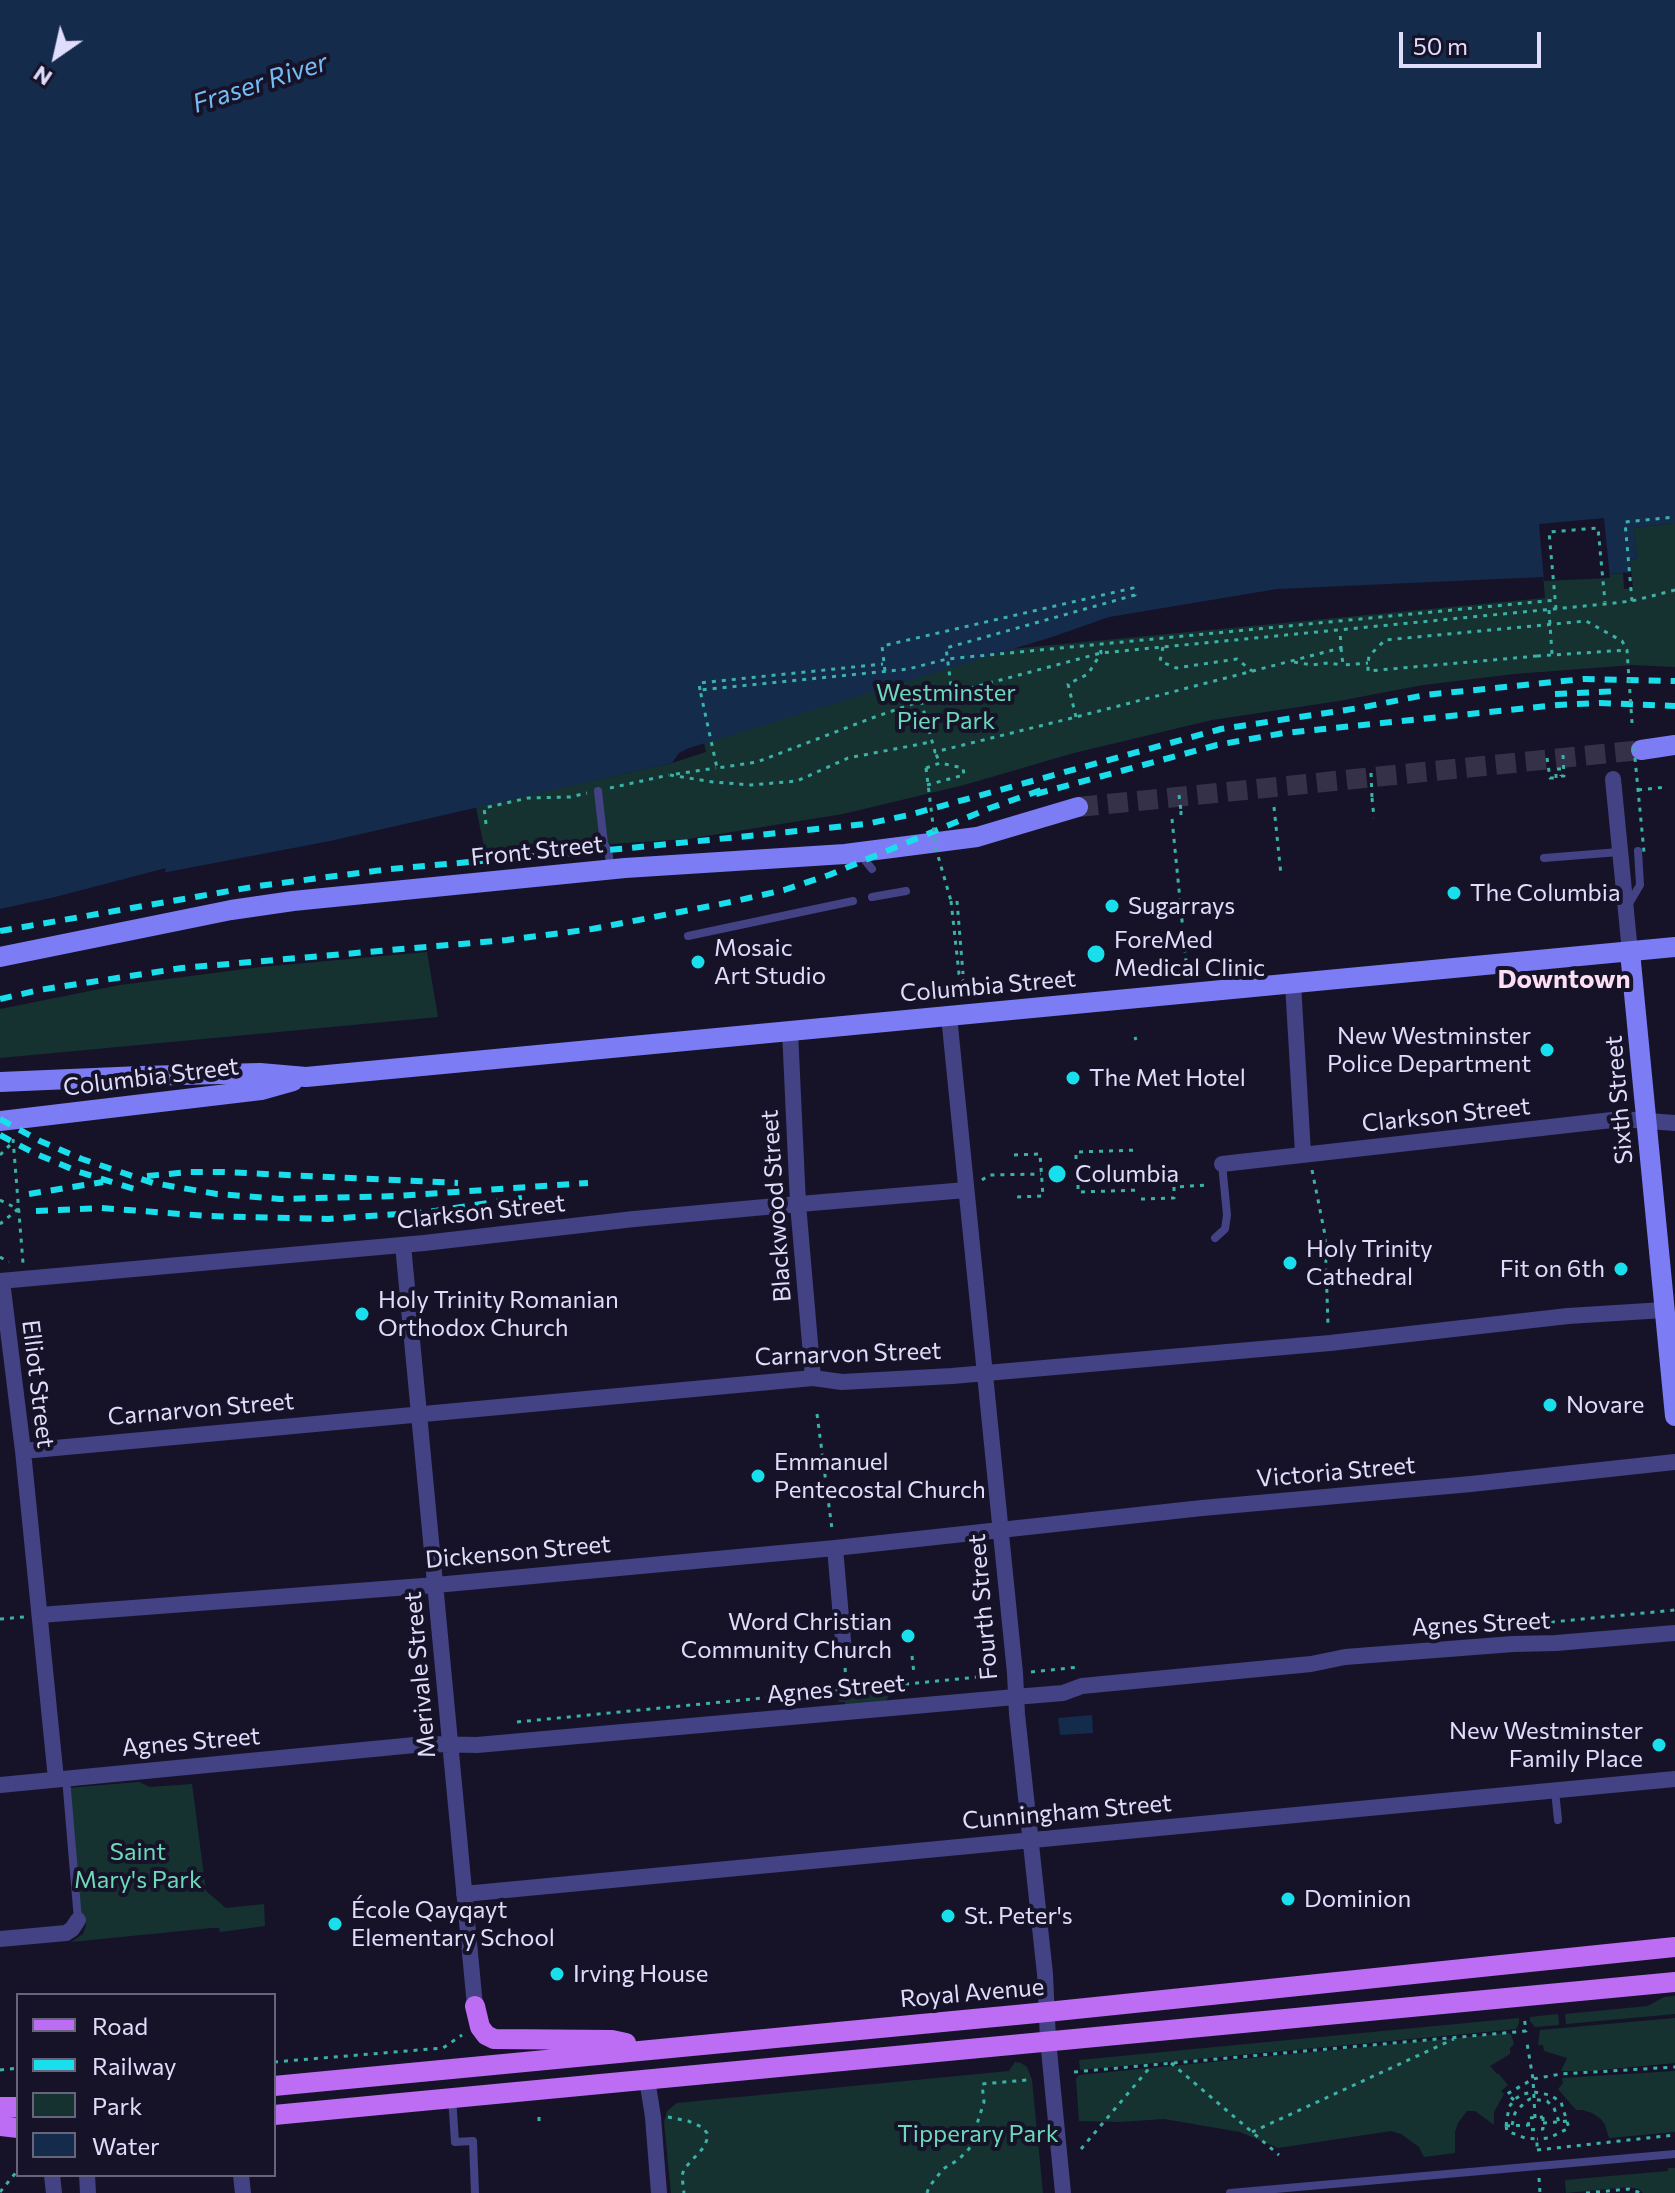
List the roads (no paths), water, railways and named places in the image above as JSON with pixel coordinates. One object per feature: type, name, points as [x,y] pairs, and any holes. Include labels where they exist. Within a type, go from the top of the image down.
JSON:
[{"type":"main road","name":"Royal Avenue","points":[[276,2086],[1047,2012],[1675,1947]]},
{"type":"main road","points":[[276,2115],[1675,1982]]},
{"type":"main road","points":[[475,2006],[480,2027],[494,2039],[612,2040],[645,2051]]},
{"type":"street","points":[[1638,749],[1675,745]]},
{"type":"street","name":"Sixth Street","points":[[1613,779],[1647,1122],[1670,1310],[1675,1416]]},
{"type":"street","name":"Front Street","points":[[0,957],[231,910],[278,904],[611,870],[858,852],[977,837],[1078,807]]},
{"type":"street","name":"Columbia Street","points":[[0,1082],[245,1073],[306,1077],[1675,947]]},
{"type":"street","points":[[1293,984],[1303,1153]]},
{"type":"street","name":"Fourth Street","points":[[949,1016],[1045,1974],[1048,2040],[1063,2193]]},
{"type":"street","name":"Blackwood Street","points":[[790,1031],[798,1204],[813,1378]]},
{"type":"street","name":"Columbia Street","points":[[0,1121],[261,1090],[306,1077]]},
{"type":"street","name":"Clarkson Street","points":[[1222,1164],[1621,1119],[1675,1123]]},
{"type":"street","name":"Clarkson Street","points":[[1,1281],[966,1190]]},
{"type":"street","name":"Merivale Street","points":[[403,1245],[475,2006]]},
{"type":"street","name":"Elliot Street","points":[[1,1281],[61,1778]]},
{"type":"street","name":"Carnarvon Street","points":[[23,1451],[813,1378],[842,1382],[984,1373],[1330,1343],[1568,1316],[1670,1310]]},
{"type":"street","name":"Victoria Street","points":[[1001,1531],[1202,1508],[1675,1462]]},
{"type":"street","name":"Dickenson Street","points":[[40,1615],[436,1585],[834,1542],[1001,1531]]},
{"type":"street","points":[[834,1542],[844,1652]]},
{"type":"street","name":"Agnes Street","points":[[0,1785],[425,1744],[477,1745],[1063,1693],[1082,1686],[1311,1664],[1345,1657],[1675,1633]]},
{"type":"street","name":"Cunningham Street","points":[[464,1894],[1675,1779]]},
{"type":"street","points":[[0,1939],[66,1933],[78,1920]]},
{"type":"street","points":[[647,2079],[659,2193]]},
{"type":"lane","points":[[598,791],[604,844],[611,870]]},
{"type":"lane","points":[[1625,911],[1640,885],[1641,851]]},
{"type":"lane","points":[[858,852],[872,869]]},
{"type":"lane","points":[[1544,858],[1619,852]]},
{"type":"lane","points":[[872,897],[889,890],[906,891]]},
{"type":"lane","points":[[688,936],[853,901]]},
{"type":"lane","points":[[1215,1238],[1225,1229],[1227,1215],[1222,1164]]},
{"type":"lane","points":[[61,1778],[78,1920]]},
{"type":"lane","points":[[1555,1791],[1558,1820]]},
{"type":"lane","points":[[452,2097],[455,2142],[473,2141],[475,2193]]},
{"type":"lane","points":[[1230,2193],[1311,2190],[1675,2154]]},
{"type":"water","name":"Fraser River","points":[[0,0],[1675,0],[1675,523],[1634,528],[1637,559],[1630,560],[1631,572],[1277,589],[1109,617],[689,748],[679,753],[672,763],[330,841],[162,873],[0,912]]},
{"type":"water","points":[[1092,1715],[1093,1733],[1060,1735],[1058,1718]]},
{"type":"tunnel","points":[[1078,807],[1641,750]]},
{"type":"railway","points":[[0,931],[258,886],[390,869],[866,824],[909,815],[1221,729],[1425,695],[1584,679],[1675,681]]},
{"type":"railway","points":[[1555,694],[1619,691]]},
{"type":"railway","points":[[1036,794],[1217,745],[1284,733],[1558,705],[1675,706]]},
{"type":"railway","points":[[0,999],[182,968],[507,940],[592,929],[731,902],[784,890],[829,875],[990,808],[1047,788]]},
{"type":"railway","points":[[0,1119],[82,1159],[153,1183],[217,1194],[280,1199],[397,1196],[588,1183]]},
{"type":"railway","points":[[0,1135],[79,1172],[141,1191]]},
{"type":"railway","points":[[147,1176],[223,1172],[458,1183]]},
{"type":"railway","points":[[29,1194],[103,1182]]},
{"type":"railway","points":[[36,1211],[101,1208],[208,1216],[328,1219],[427,1212],[522,1198]]},
{"type":"place","name":"The Columbia","points":[[1454,893]]},
{"type":"place","name":"Sugarrays","points":[[1112,906]]},
{"type":"place","name":"ForeMed Medical Clinic","points":[[1096,954]]},
{"type":"place","name":"Mosaic Art Studio","points":[[698,962]]},
{"type":"place","name":"New Westminster Police Department","points":[[1547,1050]]},
{"type":"place","name":"The Met Hotel","points":[[1073,1078]]},
{"type":"place","name":"Columbia","points":[[1057,1174]]},
{"type":"place","name":"Holy Trinity Cathedral","points":[[1290,1263]]},
{"type":"place","name":"Fit on 6th","points":[[1621,1269]]},
{"type":"place","name":"Holy Trinity Romanian Orthodox Church","points":[[362,1314]]},
{"type":"place","name":"Novare","points":[[1550,1405]]},
{"type":"place","name":"Emmanuel Pentecostal Church","points":[[758,1476]]},
{"type":"place","name":"Word Christian Community Church","points":[[908,1636]]},
{"type":"place","name":"New Westminster Family Place","points":[[1659,1745]]},
{"type":"place","name":"Dominion","points":[[1288,1899]]},
{"type":"place","name":"St. Peter's","points":[[948,1916]]},
{"type":"place","name":"École Qayqayt Elementary School","points":[[335,1924]]},
{"type":"place","name":"Irving House","points":[[557,1974]]},
{"type":"district","name":"Downtown","points":[[1564,979]]},
{"type":"park label","name":"Westminster Pier Park","points":[[946,707]]},
{"type":"park label","name":"Saint Mary's Park","points":[[138,1866]]},
{"type":"park label","name":"Tipperary Park","points":[[978,2134]]}]
